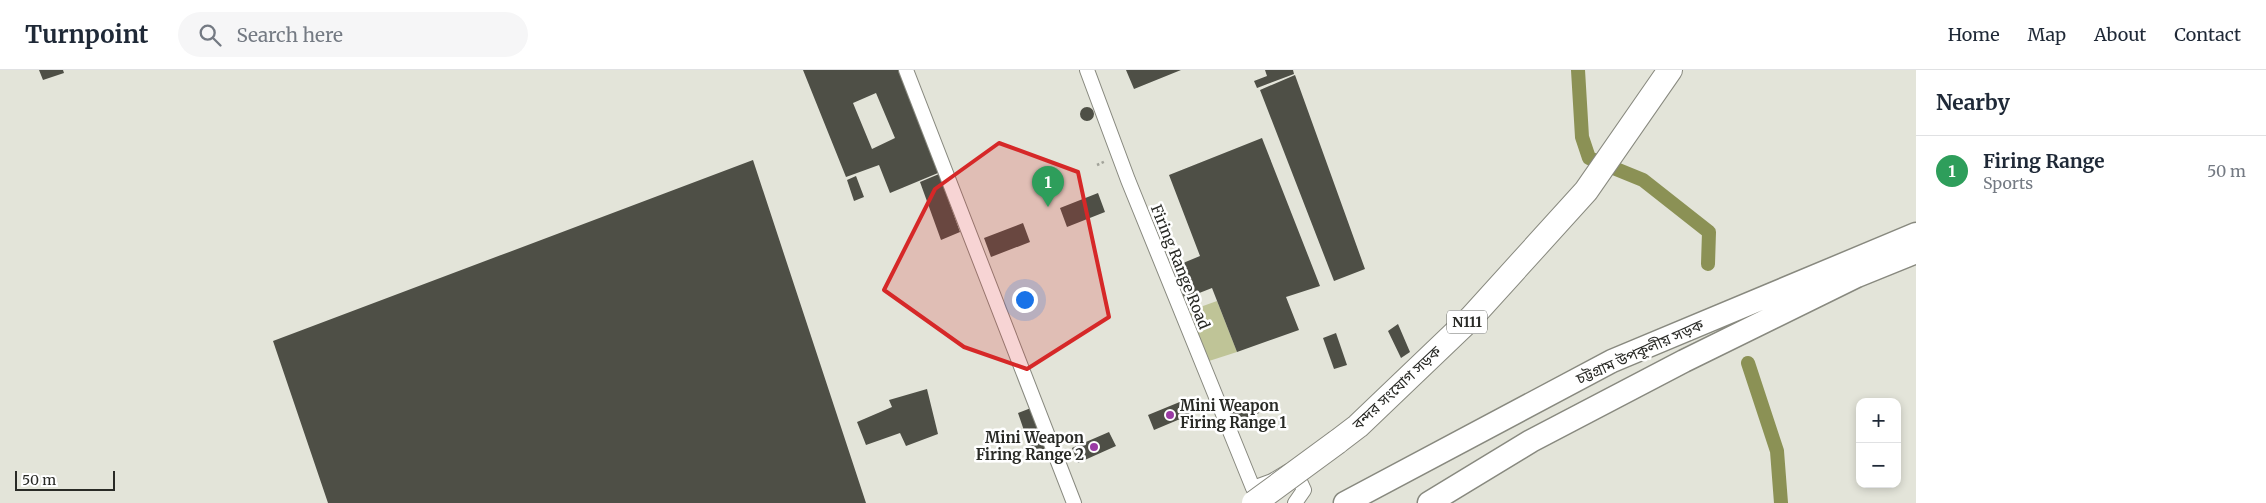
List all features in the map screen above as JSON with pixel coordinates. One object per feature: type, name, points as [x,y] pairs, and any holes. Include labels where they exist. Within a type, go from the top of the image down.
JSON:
[{"type":"highway","name":"বন্দর সংযোগ সড়ক","points":[[1254,503],[1358,426],[1471,318],[1586,191],[1622,142],[1670,70]]},
{"type":"main road","name":"চট্টগ্রাম উপকূলীয় সড়ক","points":[[1345,503],[1612,361],[1916,234]]},
{"type":"main road","name":"চট্টগ্রাম উপকূলীয় সড়ক","points":[[1429,503],[1531,441],[1684,361],[1857,276],[1916,252]]},
{"type":"street","points":[[906,70],[1074,503]]},
{"type":"street","name":"Firing Range Road","points":[[1087,70],[1143,217],[1252,488],[1272,481],[1290,471],[1298,477],[1304,490],[1295,503]]},
{"type":"highlighted area","points":[[999,143],[1078,172],[1109,317],[1027,369],[964,347],[884,290],[935,189]]},
{"type":"green space","points":[[1217,301],[1237,352],[1209,361],[1189,311]]},
{"type":"building","points":[[39,70],[63,70],[64,73],[43,80]]},
{"type":"building","points":[[803,70],[900,70],[938,173],[890,193],[879,165],[846,177]],"holes":[[[876,93],[895,138],[872,149],[853,103]]]},
{"type":"building","points":[[1126,70],[1181,70],[1134,89]]},
{"type":"building","points":[[1265,70],[1293,70],[1294,74],[1257,88],[1254,81],[1267,76]]},
{"type":"building","points":[[1295,75],[1365,269],[1334,281],[1260,90]]},
{"type":"building","points":[[1087,107],[1092,109],[1094,114],[1092,119],[1087,121],[1082,119],[1080,114],[1082,109]]},
{"type":"building","points":[[1262,138],[1320,286],[1286,297],[1299,330],[1237,352],[1212,288],[1184,299],[1171,268],[1200,256],[1169,175]]},
{"type":"building","points":[[753,160],[866,503],[328,503],[273,341]]},
{"type":"building","points":[[939,174],[960,232],[941,240],[920,182]]},
{"type":"building","points":[[856,176],[864,197],[854,201],[847,180]]},
{"type":"building","points":[[1098,193],[1105,212],[1067,227],[1060,208]]},
{"type":"building","points":[[1023,223],[1030,242],[991,257],[984,238]]},
{"type":"building","points":[[1398,324],[1410,352],[1401,358],[1388,331]]},
{"type":"building","points":[[1336,333],[1347,365],[1334,369],[1323,338]]},
{"type":"building","points":[[927,389],[938,434],[906,446],[900,433],[866,445],[857,422],[892,407],[889,400]]},
{"type":"building","name":"Mini Weapon Firing Range 1","points":[[1187,399],[1192,414],[1154,430],[1148,415]]},
{"type":"building","points":[[1253,402],[1259,413],[1235,424],[1230,414]]},
{"type":"building","points":[[1031,408],[1045,449],[1032,454],[1018,413]]},
{"type":"building","name":"Mini Weapon Firing Range 2","points":[[1109,432],[1116,446],[1078,463],[1072,448]]},
{"type":"waterway","points":[[1578,70],[1582,137],[1589,158],[1643,180],[1709,232],[1708,264]]},
{"type":"waterway","points":[[1748,363],[1777,451],[1781,503]]},
{"type":"place","name":"Firing Range","points":[[1048,207]]},
{"type":"place","name":"Mini Weapon Firing Range 1","points":[[1170,415]]},
{"type":"place","name":"Mini Weapon Firing Range 2","points":[[1094,447]]}]
